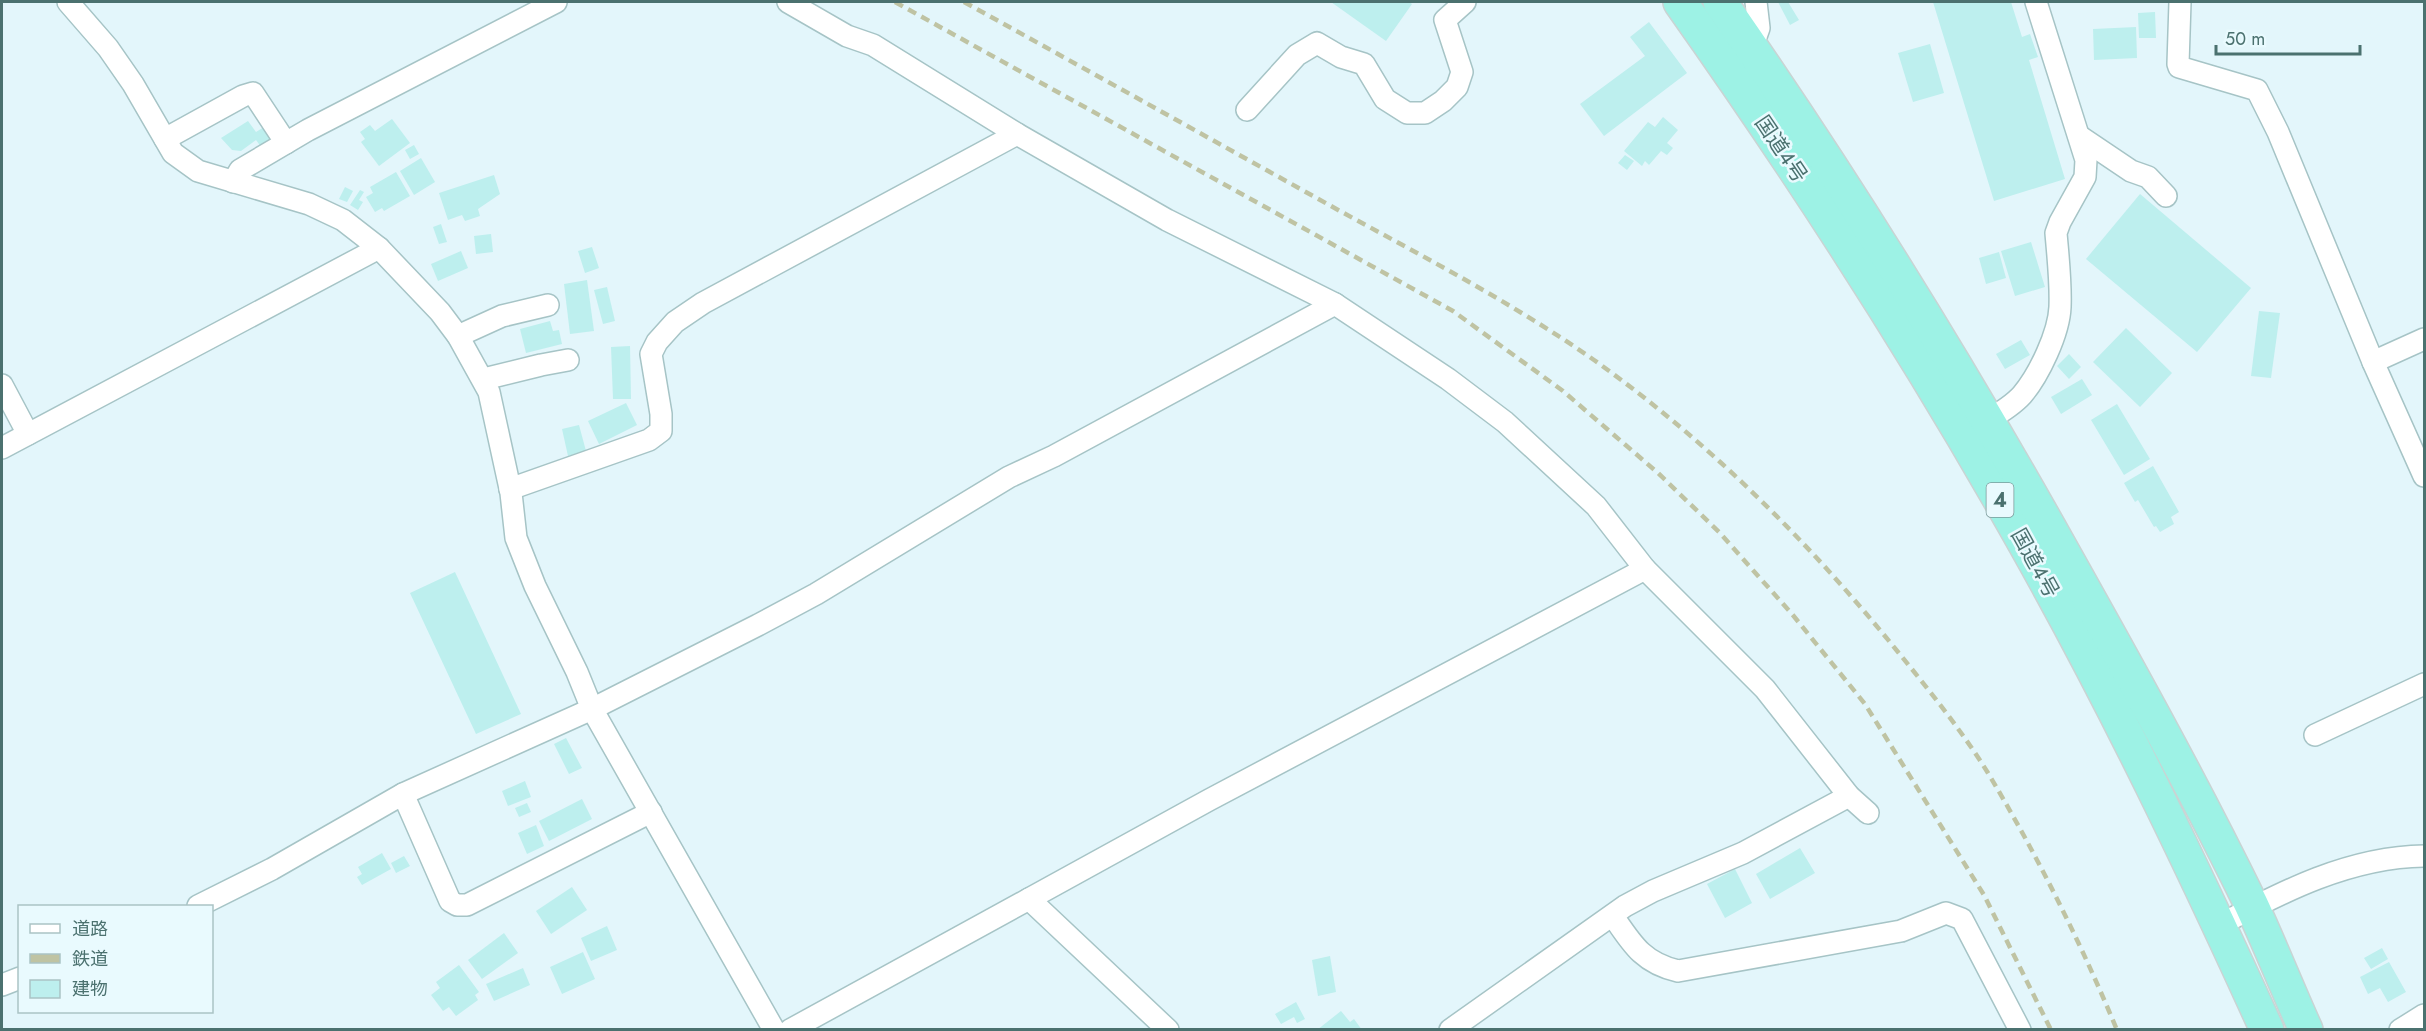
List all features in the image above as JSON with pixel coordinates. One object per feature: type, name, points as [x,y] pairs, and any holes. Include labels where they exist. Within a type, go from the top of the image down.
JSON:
[{"type":"highway","name":"国道4号","points":[[1680,2],[1729,70],[1847,248],[1963,435],[2107,696],[2267,1029]]},
{"type":"highway","name":"国道4号","points":[[1720,2],[1851,196],[1988,420],[2134,679],[2252,907],[2306,1029]]},
{"type":"street","points":[[68,2],[108,48],[133,84],[173,153],[198,171],[309,204],[343,220],[379,248],[440,312],[458,336],[484,380],[495,413],[510,489],[516,538],[535,586],[577,672],[592,709],[774,1029]]},
{"type":"street","points":[[233,182],[240,170],[286,143],[556,2]]},
{"type":"street","points":[[788,2],[847,36],[873,45],[1017,134],[1167,220],[1335,304],[1448,380],[1505,422],[1596,506],[1645,569],[1765,689],[1849,796],[1868,813]]},
{"type":"street","points":[[1247,110],[1296,55],[1317,43],[1341,57],[1364,64],[1385,99],[1407,112],[1425,113],[1443,101],[1456,87],[1462,72],[1445,20],[1465,2]]},
{"type":"street","points":[[1752,48],[1759,28],[1756,2]]},
{"type":"street","points":[[1988,420],[2006,409],[2022,395],[2040,366],[2057,329],[2060,308],[2056,233],[2085,177],[2086,160],[2036,2]]},
{"type":"street","points":[[2180,2],[2178,64],[2180,67],[2257,90],[2278,132],[2373,362],[2424,476]]},
{"type":"street","points":[[165,139],[243,96],[254,93],[286,143]]},
{"type":"street","points":[[510,489],[649,440],[661,431],[661,414],[651,354],[657,342],[675,322],[703,303],[1017,134]]},
{"type":"street","points":[[2079,136],[2131,171],[2148,177],[2166,196]]},
{"type":"street","points":[[2,448],[379,248]]},
{"type":"street","points":[[200,905],[272,869],[404,794],[592,709],[806,599],[1009,477],[1065,450],[1335,304]]},
{"type":"street","points":[[458,336],[502,316],[548,305]]},
{"type":"street","points":[[2373,362],[2424,339]]},
{"type":"street","points":[[484,380],[541,364],[568,360]]},
{"type":"street","points":[[2,385],[28,434]]},
{"type":"street","points":[[790,1029],[1209,800],[1645,569]]},
{"type":"street","points":[[2315,735],[2424,684]]},
{"type":"street","points":[[404,794],[450,901],[462,906],[651,812]]},
{"type":"street","points":[[1450,1029],[1613,916],[1653,891],[1743,853],[1849,796]]},
{"type":"street","points":[[2218,926],[2252,907],[2319,876],[2361,864],[2424,856]]},
{"type":"street","points":[[1029,899],[1168,1029]]},
{"type":"street","points":[[1613,916],[1644,957],[1664,968],[1678,971],[1901,931],[1946,914],[1962,919],[2020,1029]]},
{"type":"street","points":[[2,985],[18,979]]},
{"type":"street","points":[[2400,1029],[2424,1015]]},
{"type":"building","points":[[1331,2],[1409,2],[1412,4],[1386,41]]},
{"type":"building","points":[[1778,2],[1788,2],[1799,20],[1790,25]]},
{"type":"building","points":[[1933,2],[2011,2],[2022,37],[2030,34],[2038,57],[2029,60],[2065,179],[1994,201]]},
{"type":"building","points":[[2155,12],[2156,38],[2139,38],[2138,13]]},
{"type":"building","points":[[1649,22],[1687,73],[1604,136],[1580,104],[1645,56],[1630,37]]},
{"type":"building","points":[[2136,27],[2137,58],[2094,60],[2093,29]]},
{"type":"building","points":[[1930,44],[1944,93],[1913,102],[1898,53]]},
{"type":"building","points":[[1663,117],[1678,130],[1667,143],[1673,148],[1667,155],[1661,151],[1649,165],[1645,161],[1642,166],[1624,151],[1648,122],[1655,127]]},
{"type":"building","points":[[392,119],[410,143],[379,166],[361,142],[365,139],[360,132],[370,125],[375,131]]},
{"type":"building","points":[[248,121],[256,132],[264,127],[273,140],[261,147],[256,140],[241,151],[232,150],[221,138]]},
{"type":"building","points":[[414,145],[419,154],[410,159],[405,150]]},
{"type":"building","points":[[1625,155],[1634,161],[1627,170],[1618,163]]},
{"type":"building","points":[[421,158],[435,182],[414,195],[400,171]]},
{"type":"building","points":[[396,172],[410,196],[384,211],[382,208],[375,212],[366,197],[373,193],[370,187]]},
{"type":"building","points":[[494,175],[500,194],[478,209],[480,216],[465,221],[462,215],[448,220],[439,193]]},
{"type":"building","points":[[345,187],[353,191],[347,202],[339,199]]},
{"type":"building","points":[[360,190],[364,192],[359,200],[363,202],[358,210],[350,205]]},
{"type":"building","points":[[2140,194],[2251,288],[2197,352],[2086,259]]},
{"type":"building","points":[[441,224],[447,242],[439,244],[433,227]]},
{"type":"building","points":[[491,234],[493,252],[476,254],[474,236]]},
{"type":"building","points":[[2031,242],[2045,287],[2015,296],[2001,251]]},
{"type":"building","points":[[592,247],[599,268],[585,273],[578,251]]},
{"type":"building","points":[[461,251],[468,268],[438,281],[431,264]]},
{"type":"building","points":[[1999,252],[2006,278],[1986,284],[1979,258]]},
{"type":"building","points":[[587,280],[594,331],[570,334],[564,284]]},
{"type":"building","points":[[607,287],[615,321],[603,324],[594,290]]},
{"type":"building","points":[[2259,311],[2280,313],[2271,378],[2251,376]]},
{"type":"building","points":[[550,321],[553,331],[559,330],[562,344],[526,353],[520,329]]},
{"type":"building","points":[[2126,328],[2172,373],[2140,407],[2093,362]]},
{"type":"building","points":[[2021,340],[2030,355],[2005,369],[1996,354]]},
{"type":"building","points":[[630,346],[631,399],[613,399],[611,347]]},
{"type":"building","points":[[2069,354],[2081,367],[2069,379],[2057,366]]},
{"type":"building","points":[[2082,379],[2092,395],[2061,414],[2051,397]]},
{"type":"building","points":[[626,403],[637,425],[599,444],[588,421]]},
{"type":"building","points":[[2117,404],[2150,459],[2124,475],[2091,420]]},
{"type":"building","points":[[579,425],[586,451],[568,456],[562,429]]},
{"type":"building","points":[[2153,466],[2179,512],[2171,517],[2174,524],[2160,532],[2156,526],[2154,527],[2138,500],[2135,502],[2124,483]]},
{"type":"building","points":[[455,572],[521,714],[476,734],[410,593]]},
{"type":"building","points":[[566,738],[582,768],[569,774],[554,744]]},
{"type":"building","points":[[525,781],[531,797],[508,806],[502,791]]},
{"type":"building","points":[[582,799],[592,819],[549,841],[539,821]]},
{"type":"building","points":[[527,803],[531,812],[519,817],[515,808]]},
{"type":"building","points":[[536,825],[544,846],[527,854],[518,833]]},
{"type":"building","points":[[1800,848],[1815,873],[1770,899],[1756,874]]},
{"type":"building","points":[[382,853],[391,869],[362,885],[357,877],[362,874],[358,867]]},
{"type":"building","points":[[404,856],[410,866],[396,873],[391,863]]},
{"type":"building","points":[[1735,869],[1752,903],[1725,918],[1707,884]]},
{"type":"building","points":[[572,887],[587,910],[551,934],[536,911]]},
{"type":"building","points":[[607,926],[617,950],[591,961],[581,938]]},
{"type":"building","points":[[504,933],[518,953],[482,979],[468,960]]},
{"type":"building","points":[[2382,948],[2388,959],[2371,969],[2364,958]]},
{"type":"building","points":[[583,952],[595,979],[562,994],[550,967]]},
{"type":"building","points":[[1330,956],[1336,992],[1318,996],[1312,960]]},
{"type":"building","points":[[2389,962],[2406,992],[2388,1002],[2380,988],[2368,994],[2360,977]]},
{"type":"building","points":[[459,965],[479,992],[475,995],[478,1000],[456,1016],[449,1007],[443,1011],[431,995],[440,988],[436,982]]},
{"type":"building","points":[[523,968],[530,985],[494,1001],[486,984]]},
{"type":"building","points":[[1296,1002],[1305,1019],[1297,1023],[1294,1017],[1281,1024],[1275,1014]]},
{"type":"building","points":[[1341,1011],[1350,1022],[1354,1019],[1362,1030],[1317,1030]]},
{"type":"railway","points":[[895,2],[1453,311],[1563,391],[1658,473],[1719,532],[1792,614],[1865,704],[1984,895],[2051,1030]]},
{"type":"railway","points":[[964,2],[1437,264],[1533,320],[1594,360],[1678,425],[1717,459],[1793,533],[1864,611],[1910,666],[1967,742],[1988,773],[2041,867],[2073,931],[2117,1030]]}]
